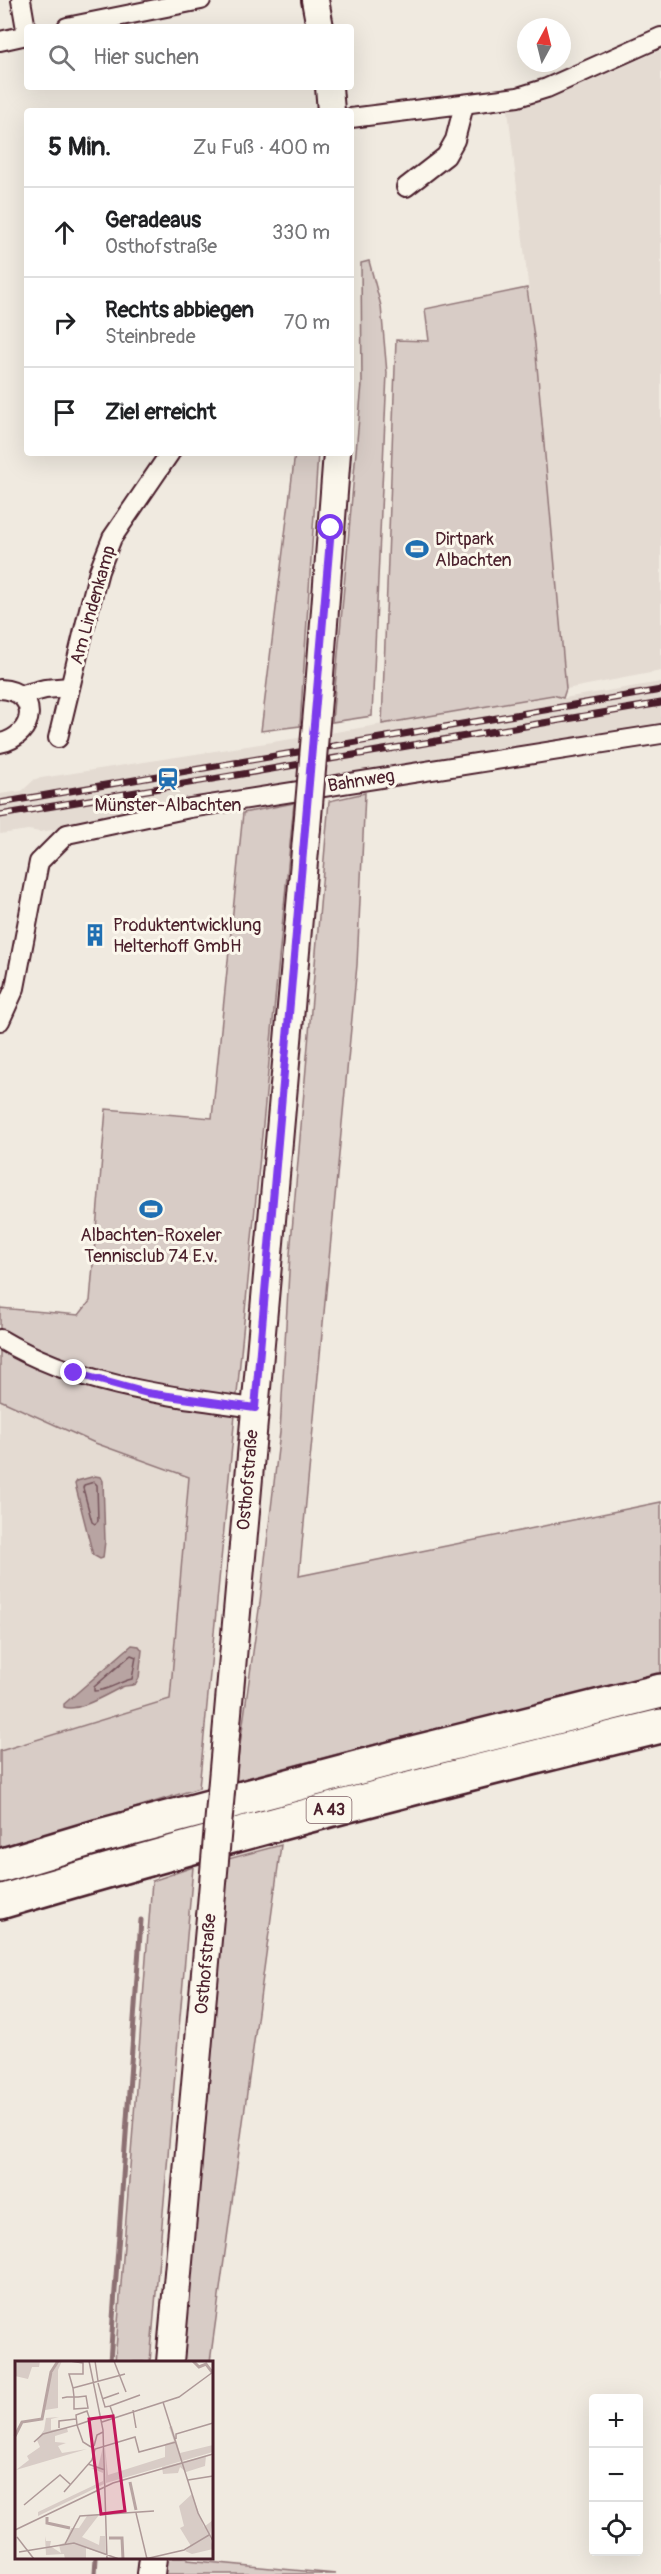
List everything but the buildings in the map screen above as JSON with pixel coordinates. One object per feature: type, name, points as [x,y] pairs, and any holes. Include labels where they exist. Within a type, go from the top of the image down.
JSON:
[{"type":"highway","name":"A 43","points":[[0,1866],[100,1836],[417,1752],[661,1691]]},
{"type":"highway","name":"A 43","points":[[0,1902],[112,1869],[425,1784],[661,1726]]},
{"type":"street","points":[[21,0],[25,24]]},
{"type":"street","points":[[82,24],[201,0]]},
{"type":"street","points":[[315,0],[319,24]]},
{"type":"street","points":[[0,40],[24,36]]},
{"type":"street","points":[[354,118],[518,97],[547,88],[661,37]]},
{"type":"street","points":[[329,90],[331,108]]},
{"type":"street","points":[[406,187],[446,156],[455,140],[464,105]]},
{"type":"street","name":"Am Lindenkamp","points":[[58,738],[99,571],[112,538],[169,456]]},
{"type":"street","name":"Osthofstraße","points":[[170,2361],[307,828],[336,456]]},
{"type":"street","points":[[0,689],[13,690],[22,694],[70,687]]},
{"type":"street","points":[[0,743],[13,740],[21,735],[25,727],[27,704],[22,694]]},
{"type":"street","name":"Bahnweg","points":[[0,1021],[15,988],[39,862],[67,834],[93,826],[190,808],[661,734]]},
{"type":"street","points":[[0,1339],[74,1373],[147,1393],[255,1408]]},
{"type":"street","points":[[151,2574],[153,2559]]},
{"type":"shaded area","points":[[661,50],[661,671],[566,689],[535,344],[508,110],[552,98]]},
{"type":"shaded area","points":[[369,261],[381,306],[387,373],[372,716],[332,722],[362,384],[361,263]]},
{"type":"shaded area","points":[[527,288],[535,344],[566,689],[563,698],[553,695],[382,724],[396,340],[429,341],[425,309]]},
{"type":"shaded area","points":[[295,456],[318,456],[300,726],[261,731]]},
{"type":"shaded area","points":[[661,682],[661,727],[40,832],[28,830],[0,834],[0,794],[22,791],[35,779],[330,733],[553,695],[564,698]]},
{"type":"shaded area","points":[[365,793],[357,965],[299,1576],[661,1502],[661,1676],[414,1734],[235,1781],[260,1602],[280,1432],[290,1254],[329,801]]},
{"type":"shaded area","points":[[294,803],[199,1788],[0,1850],[0,1751],[170,1699],[189,1477],[95,1443],[0,1400],[0,1308],[79,1315],[90,1301],[106,1109],[212,1118],[243,813]]},
{"type":"shaded area","points":[[0,1400],[95,1443],[189,1477],[170,1699],[0,1751]]},
{"type":"shaded area","points":[[281,1845],[210,2361],[182,2361],[228,1859]]},
{"type":"shaded area","points":[[193,1867],[150,2361],[115,2361],[152,1881]]},
{"type":"shaded area","points":[[164,2559],[187,2559],[336,2574],[162,2574]]},
{"type":"water","points":[[95,1476],[101,1477],[103,1481],[105,1541],[103,1558],[100,1559],[93,1555],[75,1484],[77,1481]]},
{"type":"water","points":[[132,1645],[139,1646],[142,1650],[139,1678],[136,1684],[122,1687],[85,1705],[64,1707],[64,1704]]},
{"type":"waterway","points":[[110,2361],[141,1920]]},
{"type":"waterway","points":[[95,2574],[96,2559]]},
{"type":"railway","points":[[0,803],[661,690]]},
{"type":"railway","points":[[0,815],[661,703]]},
{"type":"place","name":"Dirtpark Albachten","points":[[417,549]]},
{"type":"place","name":"Münster-Albachten","points":[[168,779]]},
{"type":"place","name":"Produktentwicklung Helterhoff GmbH","points":[[95,935]]},
{"type":"place","name":"Albachten-Roxeler Tennisclub 74 E.v.","points":[[151,1209]]},
{"type":"route","points":[[74,1373],[147,1393],[255,1408],[307,828],[331,528]]}]
